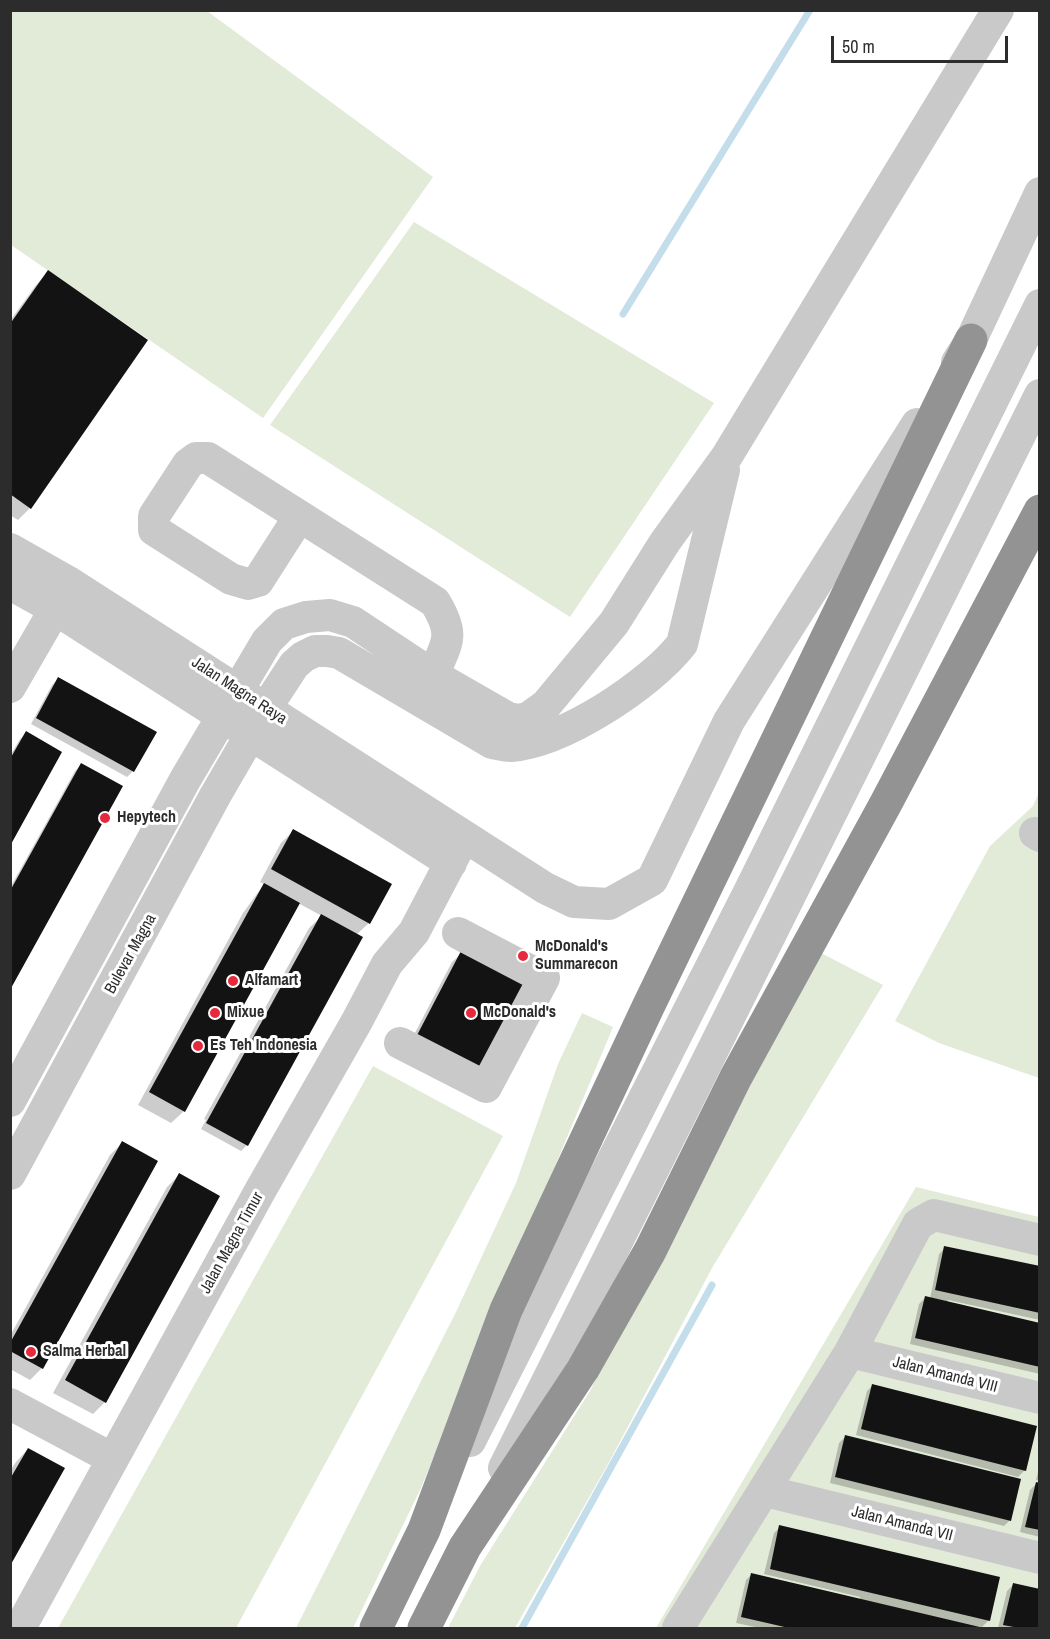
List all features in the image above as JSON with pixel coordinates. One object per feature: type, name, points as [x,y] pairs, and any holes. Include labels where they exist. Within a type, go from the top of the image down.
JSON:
[{"type":"highway","points":[[376,1629],[424,1530],[511,1299],[648,1007],[971,339]]},
{"type":"highway","points":[[424,1629],[465,1547],[583,1369],[650,1251],[736,1077],[885,805],[1040,511]]},
{"type":"street","points":[[10,1101],[229,702],[267,641],[284,624],[306,617],[330,615],[353,622],[433,675],[508,718],[518,720],[528,718],[546,705],[614,623],[665,542],[727,456],[998,10]]},
{"type":"street","name":"Jalan Magna Raya","points":[[10,549],[63,596],[457,850],[574,902],[609,904],[652,880],[729,721],[971,339],[1040,193]]},
{"type":"street","points":[[424,1530],[748,894],[1040,305]]},
{"type":"street","points":[[465,1547],[1040,395]]},
{"type":"street","name":"Bulevar Magna","points":[[10,1173],[258,721],[294,665],[315,651],[339,653],[492,743],[508,746],[547,737],[609,707],[664,664],[682,644],[727,456]]},
{"type":"street","points":[[299,517],[258,581],[248,584],[231,579],[154,530],[154,516],[188,464],[196,458],[208,458],[435,602],[446,621],[448,639],[433,675]]},
{"type":"street","name":"Jalan Magna Raya","points":[[10,584],[63,596]]},
{"type":"street","points":[[10,687],[63,596]]},
{"type":"street","name":"Jalan Magna Timur","points":[[20,1629],[387,964],[414,932],[457,850]]},
{"type":"street","points":[[400,1043],[486,1087],[544,978],[458,933]]},
{"type":"street","points":[[678,1629],[850,1352],[918,1224],[934,1215],[1040,1240]]},
{"type":"street","name":"Jalan Amanda VIII","points":[[850,1352],[1040,1398]]},
{"type":"street","points":[[10,1404],[113,1460]]},
{"type":"street","name":"Jalan Amanda VII","points":[[765,1491],[1040,1558]]},
{"type":"green space","points":[[11,11],[207,11],[433,177],[263,418],[11,245]]},
{"type":"green space","points":[[414,222],[714,403],[570,617],[270,425]]},
{"type":"green space","points":[[1039,792],[1039,1078],[939,1043],[895,1021],[990,846],[1033,806]]},
{"type":"green space","points":[[819,952],[883,985],[712,1268],[608,1464],[515,1628],[448,1628],[480,1566],[590,1391],[709,1148]]},
{"type":"green space","points":[[582,1013],[613,1027],[420,1490],[353,1628],[296,1628],[456,1312],[516,1183],[558,1064]]},
{"type":"green space","points":[[373,1066],[503,1136],[236,1628],[58,1628]]},
{"type":"green space","points":[[916,1187],[1039,1217],[1039,1628],[656,1628]]},
{"type":"building","points":[[48,270],[148,340],[31,509],[10,494],[10,324]]},
{"type":"building","points":[[58,677],[157,732],[134,772],[36,718]]},
{"type":"building","points":[[26,731],[62,752],[10,846],[10,759]]},
{"type":"building","points":[[81,763],[123,786],[10,990],[10,891]]},
{"type":"building","points":[[293,829],[392,884],[370,924],[271,869]]},
{"type":"building","points":[[264,883],[300,903],[185,1112],[149,1092]]},
{"type":"building","points":[[321,914],[363,937],[248,1146],[206,1123]]},
{"type":"building","name":"McDonald's","points":[[461,951],[528,986],[480,1076],[414,1041]]},
{"type":"building","points":[[122,1141],[158,1161],[43,1369],[10,1351],[10,1343]]},
{"type":"building","points":[[179,1173],[220,1196],[106,1403],[65,1380]]},
{"type":"building","points":[[944,1246],[1040,1266],[1040,1313],[935,1290]]},
{"type":"building","points":[[925,1296],[1040,1323],[1040,1367],[915,1338]]},
{"type":"building","points":[[872,1384],[1037,1426],[1026,1471],[861,1429]]},
{"type":"building","points":[[845,1435],[1021,1479],[1011,1521],[835,1477]]},
{"type":"building","points":[[28,1448],[65,1468],[10,1566],[10,1479]]},
{"type":"building","points":[[1036,1482],[1040,1483],[1040,1530],[1025,1527]]},
{"type":"building","points":[[779,1525],[1000,1577],[990,1621],[770,1569]]},
{"type":"building","points":[[751,1573],[984,1628],[789,1628],[741,1617]]},
{"type":"building","points":[[1013,1583],[1040,1589],[1040,1628],[1003,1625]]},
{"type":"waterway","points":[[623,314],[810,10]]},
{"type":"waterway","points":[[522,1628],[712,1285]]},
{"type":"place","name":"Hepytech","points":[[105,818]]},
{"type":"place","name":"McDonald's Summarecon","points":[[523,956]]},
{"type":"place","name":"Alfamart","points":[[233,981]]},
{"type":"place","name":"Mixue","points":[[215,1013]]},
{"type":"place","name":"McDonald's","points":[[471,1013]]},
{"type":"place","name":"Es Teh Indonesia","points":[[198,1046]]},
{"type":"place","name":"Salma Herbal","points":[[31,1352]]}]
